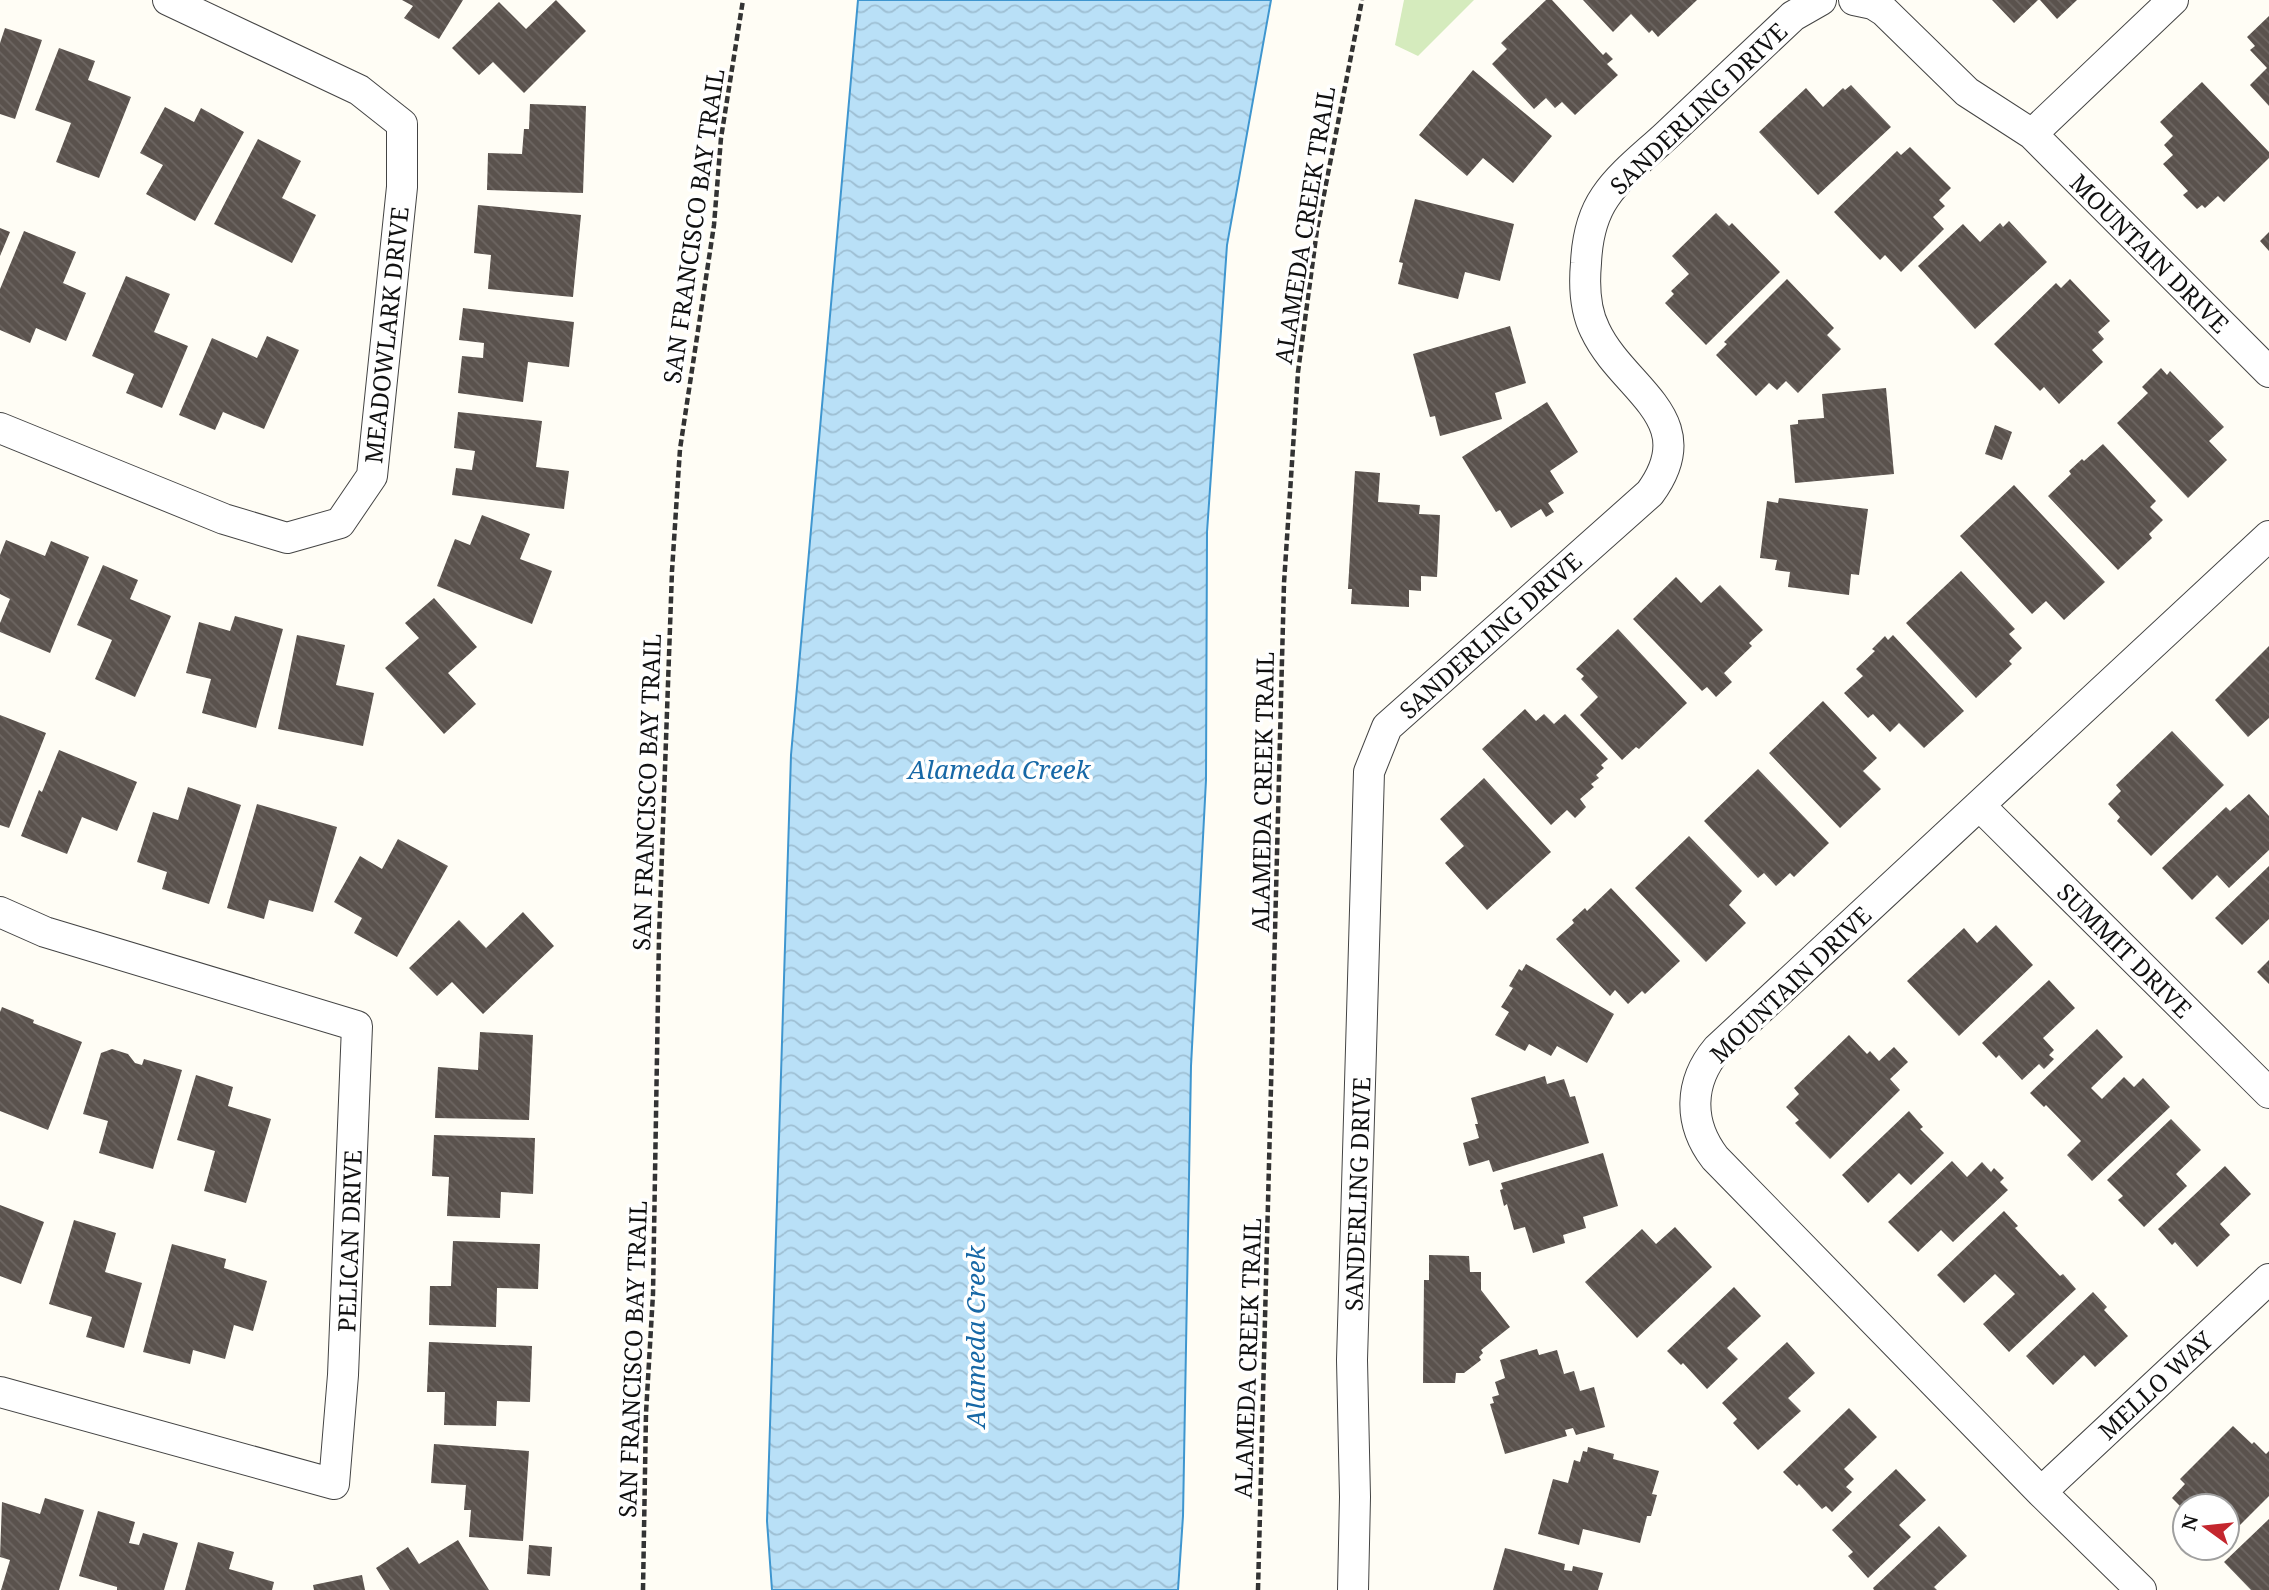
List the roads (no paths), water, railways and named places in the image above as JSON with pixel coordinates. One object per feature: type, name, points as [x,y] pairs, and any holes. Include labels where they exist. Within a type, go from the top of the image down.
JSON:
[{"type":"street","name":"MEADOWLARK DRIVE","points":[[0,428],[225,519],[287,538],[340,523],[372,476],[402,187],[402,124],[359,90],[168,0]]},
{"type":"street","name":"SANDERLING DRIVE","points":[[1353,1590],[1355,1497],[1352,1360],[1369,772],[1387,727],[1650,494],[1661,477],[1668,453],[1667,428],[1651,403],[1604,346],[1590,315],[1585,272],[1589,234],[1605,197],[1630,169],[1793,16],[1821,0]]},
{"type":"street","points":[[1854,0],[1873,4],[1884,11],[1967,92],[2032,134],[2173,0]]},
{"type":"street","name":"MOUNTAIN DRIVE","points":[[2032,134],[2269,372]]},
{"type":"street","name":"MOUNTAIN DRIVE","points":[[2141,1590],[2041,1492],[1715,1158],[1700,1134],[1694,1101],[1701,1073],[1717,1049],[2269,536]]},
{"type":"street","name":"SUMMIT DRIVE","points":[[1980,806],[2269,1093]]},
{"type":"street","name":"PELICAN DRIVE","points":[[0,912],[45,932],[357,1026],[343,1374],[334,1484],[0,1392]]},
{"type":"street","name":"MELLO WAY","points":[[2041,1492],[2269,1279]]},
{"type":"water","name":"Alameda Creek","points":[[858,0],[1271,0],[1227,245],[1207,532],[1206,780],[1191,1066],[1183,1516],[1178,1590],[772,1590],[767,1521],[791,755]]}]
